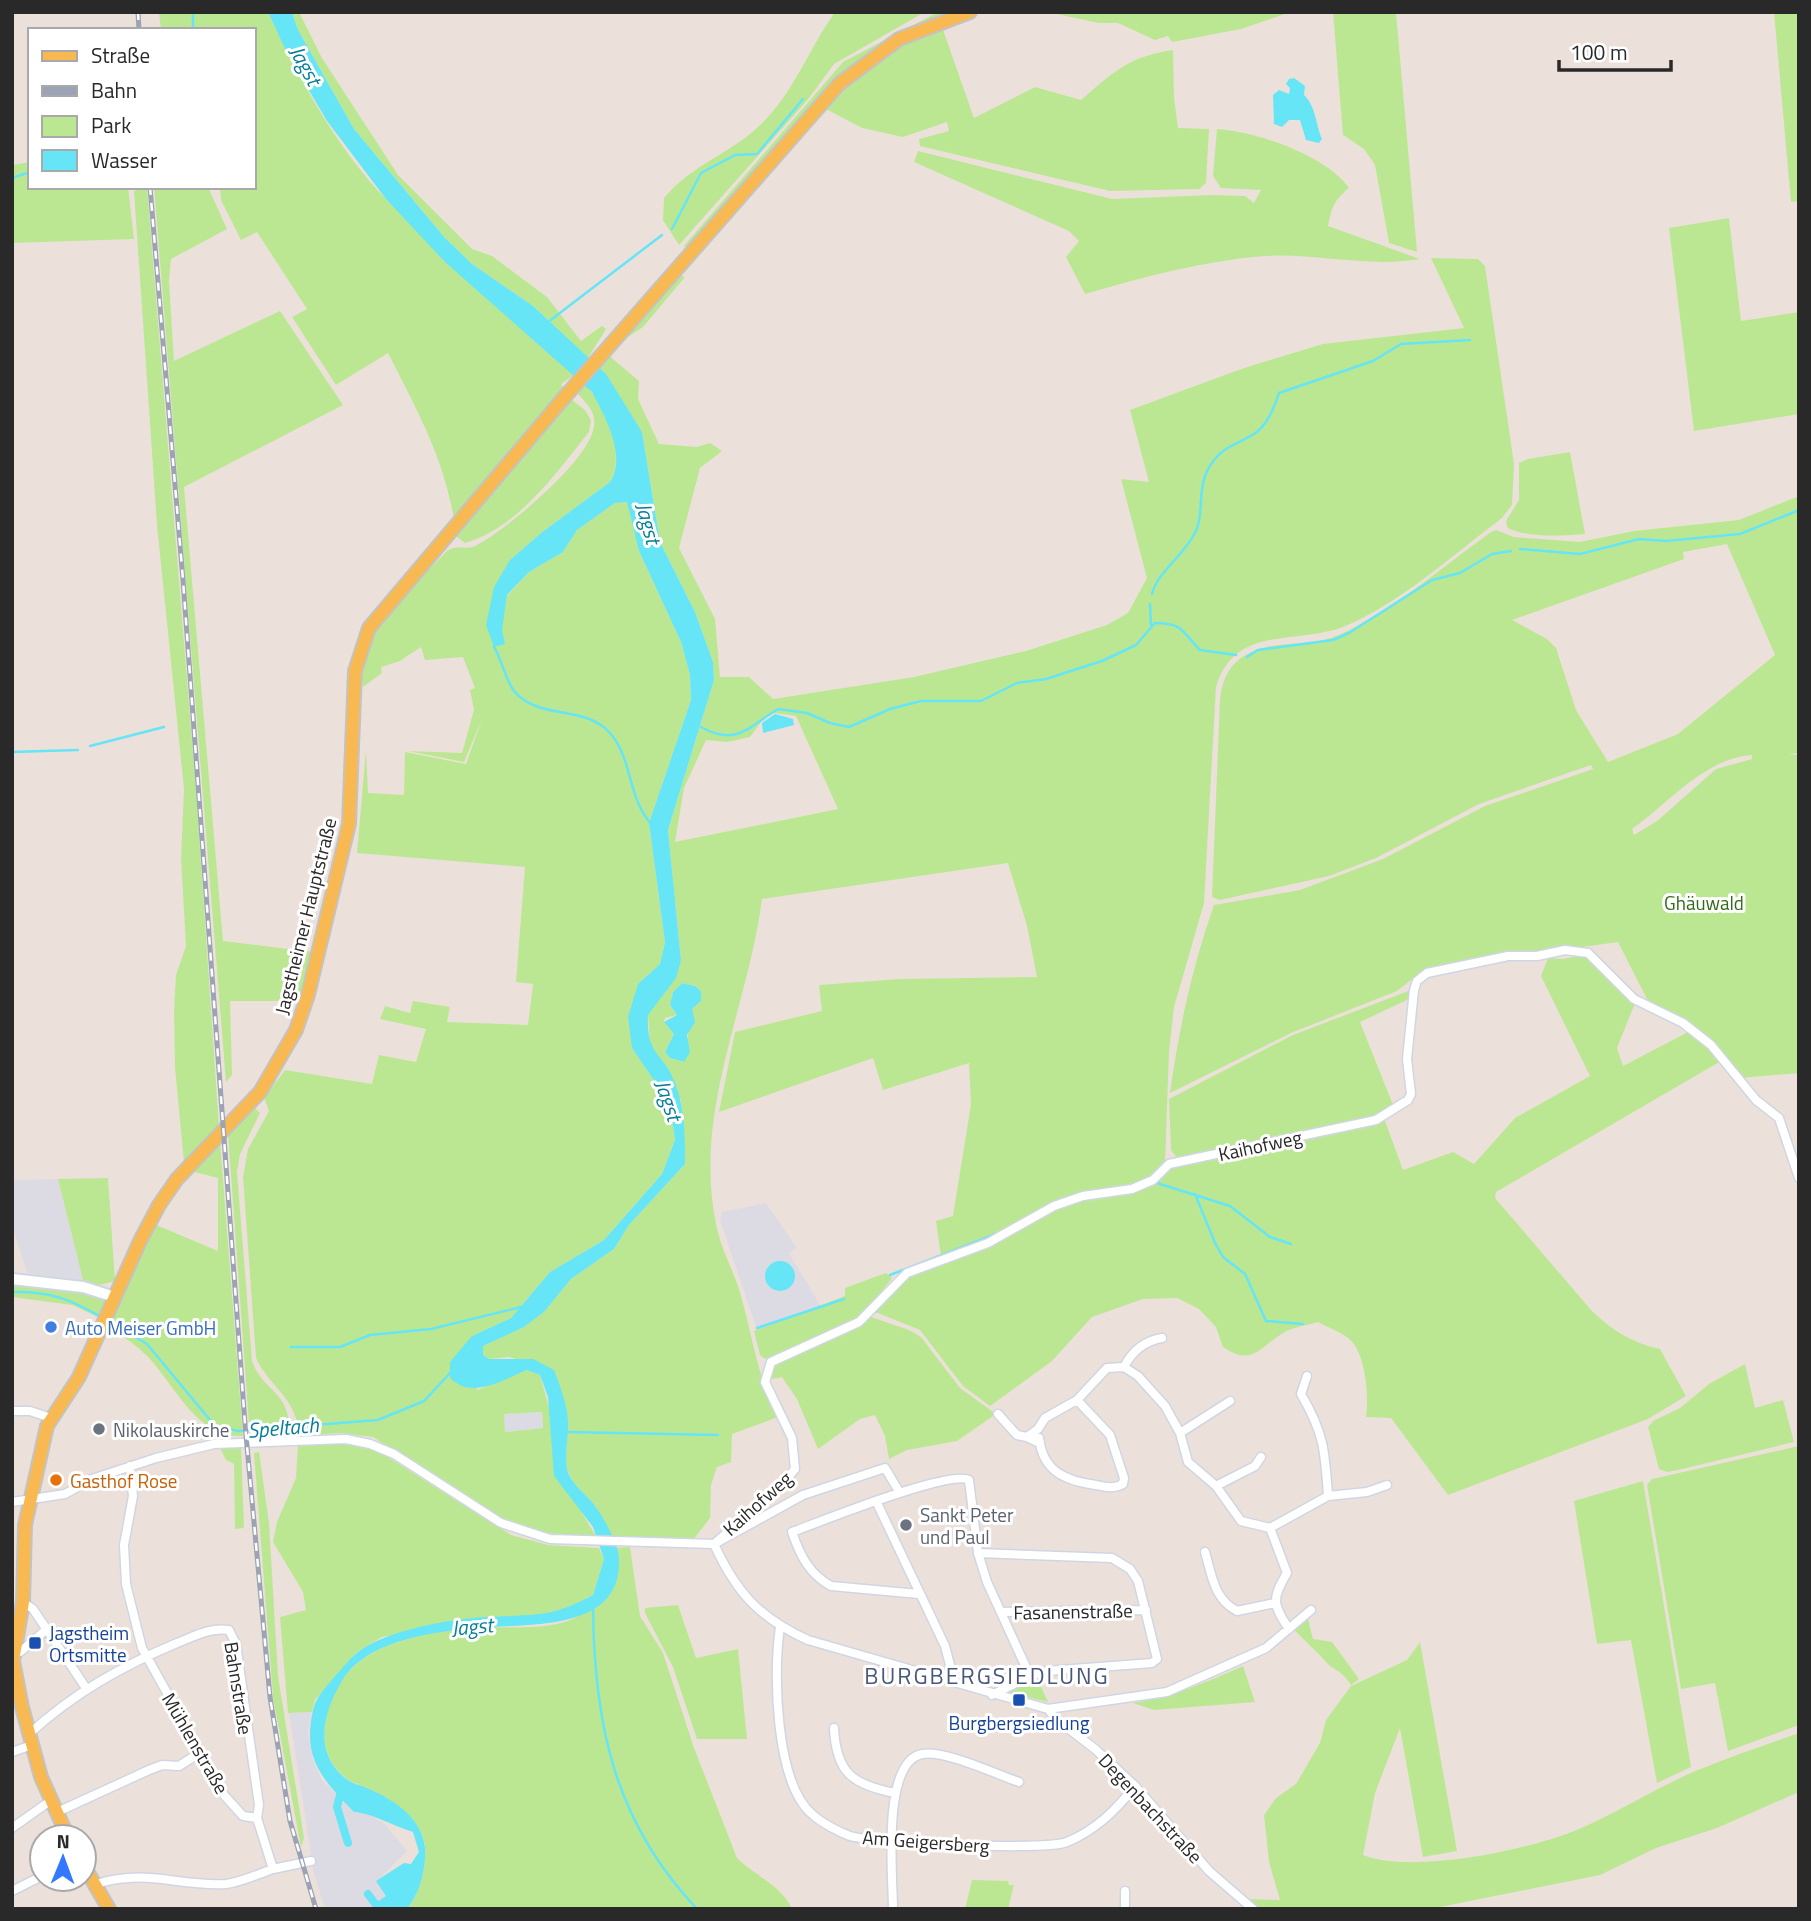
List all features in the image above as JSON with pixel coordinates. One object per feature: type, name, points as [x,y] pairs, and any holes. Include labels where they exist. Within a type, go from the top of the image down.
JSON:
[{"type":"main road","name":"Jagstheimer Hauptstraße","points":[[60,1823],[50,1801],[31,1740],[16,1682],[13,1651],[16,1620],[23,1602],[25,1525],[51,1418],[79,1377],[159,1205],[177,1179],[260,1092],[296,1030],[308,995],[349,824],[355,671],[360,650],[377,617],[603,352],[839,84],[899,39],[970,12]]},
{"type":"main road","points":[[98,1889],[109,1909]]},
{"type":"street","name":"Kaihofweg","points":[[714,1544],[780,1488],[795,1469],[792,1438],[765,1382],[771,1362],[859,1322],[907,1273],[988,1242],[1054,1206],[1083,1196],[1132,1189],[1153,1180],[1169,1164],[1349,1127],[1386,1115],[1408,1100],[1410,1094],[1406,1059],[1414,990],[1417,981],[1427,973],[1508,956],[1537,956],[1565,950],[1588,953],[1634,999],[1644,1006],[1667,1013],[1696,1032],[1756,1100],[1779,1118],[1799,1178]]},
{"type":"street","points":[[12,1279],[83,1286],[115,1297]]},
{"type":"street","points":[[1124,1367],[1130,1356],[1150,1340],[1162,1338]]},
{"type":"street","points":[[1027,1437],[1038,1429],[1045,1418],[1077,1400],[1107,1368],[1124,1367],[1138,1376],[1165,1406],[1180,1433],[1188,1462],[1216,1486],[1241,1521],[1270,1528],[1328,1496],[1367,1492],[1387,1485]]},
{"type":"street","points":[[1307,1376],[1301,1394],[1319,1424],[1325,1451],[1328,1496]]},
{"type":"street","points":[[1038,1429],[1046,1462],[1058,1475],[1075,1483],[1116,1488],[1123,1484],[1124,1478],[1110,1435],[1077,1400]]},
{"type":"street","points":[[1180,1433],[1230,1401]]},
{"type":"street","points":[[12,1411],[30,1411],[51,1418]]},
{"type":"street","points":[[998,1415],[1017,1435],[1040,1443]]},
{"type":"street","points":[[12,1502],[65,1494],[92,1479],[170,1453],[253,1441],[346,1440],[370,1444],[394,1454],[501,1523],[550,1539],[714,1544],[803,1495],[886,1468],[900,1493]]},
{"type":"street","points":[[1216,1486],[1255,1466],[1261,1457]]},
{"type":"street","name":"Mühlenstraße","points":[[131,1466],[133,1496],[124,1545],[126,1584],[147,1656],[198,1754],[224,1795],[243,1816],[257,1818]]},
{"type":"street","points":[[919,1594],[831,1586],[820,1580],[802,1558],[792,1532],[900,1493],[958,1477],[969,1480],[978,1553],[1001,1612],[1031,1676]]},
{"type":"street","points":[[877,1503],[945,1646],[950,1665],[947,1679]]},
{"type":"street","points":[[1270,1528],[1287,1573],[1275,1594],[1275,1603],[1289,1629]]},
{"type":"street","points":[[714,1544],[726,1570],[752,1605],[780,1628],[808,1640],[947,1679],[991,1695],[1048,1709],[1167,1692],[1266,1648],[1311,1610]]},
{"type":"street","points":[[1205,1552],[1216,1591],[1223,1604],[1237,1611],[1275,1603]]},
{"type":"street","points":[[978,1553],[1112,1558],[1130,1569],[1138,1581],[1157,1653],[1157,1659],[1152,1662],[1047,1671],[991,1695]]},
{"type":"street","points":[[23,1602],[33,1609],[86,1688]]},
{"type":"street","name":"Fasanenstraße","points":[[1001,1612],[1146,1610]]},
{"type":"street","name":"Bahnstraße","points":[[12,1752],[31,1740],[86,1688],[147,1656],[215,1628],[229,1630],[236,1644],[259,1805],[257,1818]]},
{"type":"street","name":"Am Geigersberg","points":[[780,1628],[777,1648],[778,1722],[785,1759],[797,1796],[812,1815],[851,1836],[1026,1847],[1065,1843],[1112,1815],[1135,1786]]},
{"type":"street","points":[[13,1651],[20,1652],[47,1629]]},
{"type":"street","name":"Degenbachstraße","points":[[1048,1709],[1056,1719],[1095,1749],[1135,1786],[1209,1871],[1253,1909]]},
{"type":"street","points":[[834,1728],[835,1749],[850,1777],[863,1787],[894,1794]]},
{"type":"street","points":[[55,1813],[162,1765],[179,1766],[198,1754]]},
{"type":"street","points":[[893,1909],[894,1794],[906,1763],[922,1754],[962,1762],[1019,1782]]},
{"type":"street","points":[[12,1828],[50,1801]]},
{"type":"street","points":[[257,1818],[273,1869]]},
{"type":"street","points":[[98,1884],[116,1878],[143,1876],[225,1884],[311,1861]]},
{"type":"street","points":[[12,1891],[28,1884]]},
{"type":"street","points":[[1125,1891],[1125,1909]]},
{"type":"shaded area","points":[[58,1179],[83,1280],[27,1273],[12,1224],[12,1180]]},
{"type":"shaded area","points":[[766,1203],[797,1248],[789,1253],[821,1306],[757,1330],[720,1220],[722,1212]]},
{"type":"shaded area","points":[[542,1412],[543,1428],[505,1432],[504,1414]]},
{"type":"shaded area","points":[[312,1712],[308,1732],[313,1760],[322,1780],[354,1812],[366,1813],[385,1824],[407,1851],[377,1881],[386,1896],[371,1906],[372,1909],[325,1909],[314,1873],[289,1713]]},
{"type":"green space","points":[[159,12],[268,12],[320,111],[369,180],[455,268],[574,375],[561,384],[564,388],[555,402],[454,520],[436,454],[388,353],[336,385],[292,317],[307,309],[257,232],[241,240],[221,200],[220,189],[256,189],[256,28],[161,28]]},
{"type":"green space","points":[[292,12],[299,12],[322,58],[398,175],[472,249],[492,256],[547,297],[581,341],[602,326],[606,329],[588,358],[533,306],[472,264],[445,238],[354,129],[298,30]]},
{"type":"green space","points":[[835,12],[925,12],[834,64],[809,98],[679,245],[663,220],[664,198],[687,176],[747,137],[770,114],[791,87]]},
{"type":"green space","points":[[938,12],[953,12],[907,30],[837,77],[692,245],[683,247],[843,62]]},
{"type":"green space","points":[[1047,12],[1291,12],[1241,29],[1172,42],[1168,36],[1155,40],[1118,23],[1099,23]]},
{"type":"green space","points":[[1333,12],[1396,12],[1417,252],[1389,243],[1375,165],[1364,149],[1343,135]]},
{"type":"green space","points":[[1774,12],[1799,12],[1799,201],[1791,202]]},
{"type":"green space","points":[[942,27],[974,118],[1035,87],[1081,100],[1133,61],[1173,50],[1178,128],[1209,129],[1206,183],[1199,189],[1110,191],[920,146],[919,139],[949,131],[947,122],[903,137],[862,128],[826,109],[844,84],[859,72],[894,50]]},
{"type":"green space","points":[[1217,129],[1270,140],[1325,166],[1349,188],[1334,205],[1328,226],[1420,259],[1381,262],[1303,256],[1241,258],[1174,270],[1085,294],[1066,257],[1079,241],[1069,231],[914,162],[918,151],[1112,199],[1212,195],[1245,196],[1254,203],[1261,190],[1221,188],[1213,176]]},
{"type":"green space","points":[[28,162],[28,189],[128,189],[134,239],[12,243],[12,165]]},
{"type":"green space","points":[[147,189],[196,790],[219,1127],[184,1163],[175,1068],[174,1010],[176,975],[186,946],[181,858],[184,789],[157,525],[134,191]]},
{"type":"green space","points":[[154,189],[209,189],[227,229],[171,259],[169,280],[174,361],[280,311],[343,405],[184,487],[223,941],[313,952],[300,1001],[230,1001],[232,1075],[226,1082]]},
{"type":"green space","points":[[1729,218],[1741,321],[1799,312],[1799,414],[1694,431],[1669,228]]},
{"type":"green space","points":[[1431,258],[1478,259],[1485,266],[1514,464],[1512,505],[1502,518],[1384,606],[1343,627],[1252,645],[1237,654],[1225,667],[1216,687],[1204,903],[1174,1007],[1169,1052],[1165,1162],[1147,1179],[1126,1188],[1067,1197],[997,1236],[941,1256],[936,1221],[953,1216],[971,1104],[969,1063],[883,1090],[873,1058],[719,1112],[735,1032],[822,1011],[819,985],[900,979],[1037,977],[1027,926],[1008,863],[762,899],[755,940],[717,1100],[711,1182],[718,1232],[739,1289],[765,1386],[778,1417],[732,1434],[731,1462],[717,1467],[711,1485],[710,1518],[693,1540],[611,1538],[596,1507],[572,1481],[567,1469],[554,1370],[509,1357],[489,1359],[483,1355],[483,1345],[524,1327],[544,1312],[571,1279],[614,1249],[629,1225],[685,1164],[681,1101],[650,1046],[648,1015],[681,960],[668,830],[714,680],[713,662],[695,612],[660,542],[642,432],[598,366],[607,354],[639,381],[638,399],[659,444],[697,447],[710,443],[722,451],[700,468],[679,548],[715,619],[720,677],[749,677],[773,699],[914,677],[1026,651],[1107,625],[1128,613],[1147,578],[1121,479],[1149,482],[1130,410],[1244,368],[1323,344],[1464,328]],"holes":[[[774,713],[796,716],[838,809],[675,842],[684,788],[706,740],[727,742],[750,737],[764,718]],[[682,983],[695,986],[701,991],[701,1001],[692,1009],[684,1062],[670,1058],[665,1052],[674,1034],[664,1022],[665,1018],[677,1015],[670,1005],[673,992]]]},
{"type":"green space","points":[[678,275],[685,277],[643,327],[625,339]]},
{"type":"green space","points":[[585,385],[607,418],[615,445],[614,471],[610,482],[541,533],[510,560],[501,630],[507,596],[529,572],[563,552],[577,530],[615,503],[628,502],[639,551],[681,642],[690,675],[691,700],[649,823],[665,942],[660,964],[638,984],[632,1048],[670,1104],[675,1140],[662,1174],[604,1240],[550,1272],[511,1318],[472,1336],[477,1390],[527,1370],[540,1375],[575,1501],[597,1538],[546,1532],[498,1517],[373,1437],[340,1433],[309,1435],[299,1430],[291,1407],[256,1358],[243,1177],[248,1149],[269,1111],[264,1098],[285,1070],[372,1084],[379,1055],[416,1062],[426,1029],[380,1019],[385,1006],[410,1013],[413,1001],[450,1007],[447,1022],[528,1025],[533,984],[516,982],[525,867],[357,853],[366,750],[368,793],[404,795],[405,752],[466,764],[482,719],[464,762],[408,751],[462,753],[474,710],[470,690],[475,688],[463,657],[425,660],[421,647],[400,661],[381,667],[382,673],[363,687],[362,668],[367,650],[389,613],[447,551],[473,547],[507,525],[545,492],[579,456],[589,440],[594,416],[578,394]],"holes":[[[542,1412],[543,1428],[505,1432],[504,1414]]]},
{"type":"green space","points":[[571,399],[585,410],[591,420],[589,432],[549,481],[519,512],[484,536],[465,543],[453,534]]},
{"type":"green space","points":[[1570,452],[1585,534],[1533,535],[1507,527],[1506,521],[1519,500],[1519,463]]},
{"type":"green space","name":"Ghäuwald","points":[[1799,496],[1799,753],[1788,754],[1799,755],[1799,1073],[1740,1078],[1702,1033],[1683,1017],[1651,1007],[1618,942],[1447,966],[1419,974],[1397,991],[1291,1033],[1170,1093],[1187,998],[1214,905],[1300,890],[1383,859],[1485,806],[1593,769],[1591,765],[1479,804],[1376,858],[1329,876],[1220,900],[1212,897],[1220,700],[1226,677],[1236,662],[1265,648],[1315,642],[1360,625],[1496,530],[1514,537],[1580,542],[1634,531],[1739,520]],"holes":[[[1727,544],[1775,655],[1678,734],[1608,762],[1576,710],[1556,648],[1547,639],[1512,620],[1684,559],[1683,552]],[[1752,755],[1752,759],[1716,769],[1657,821],[1634,835],[1632,829],[1688,783],[1719,764]]]},
{"type":"green space","points":[[1583,955],[1591,957],[1635,1003],[1617,1048],[1623,1066],[1690,1031],[1721,1061],[1496,1192],[1495,1198],[1592,1311],[1623,1335],[1660,1349],[1686,1396],[1648,1419],[1448,1495],[1391,1418],[1366,1417],[1366,1387],[1359,1353],[1348,1338],[1318,1322],[1289,1330],[1256,1352],[1242,1355],[1223,1347],[1216,1327],[1199,1309],[1177,1298],[1143,1299],[1092,1317],[1052,1361],[990,1406],[963,1386],[920,1330],[873,1311],[910,1273],[989,1244],[1058,1206],[1079,1199],[1120,1194],[1175,1165],[1384,1118],[1403,1170],[1453,1152],[1474,1164],[1515,1118],[1590,1076],[1541,976],[1548,958],[1563,959]]},
{"type":"green space","points":[[1411,990],[1411,998],[1360,1022],[1393,1105],[1373,1118],[1185,1157],[1177,1158],[1171,1150],[1169,1099],[1293,1035]]},
{"type":"green space","points":[[255,1108],[260,1113],[240,1154],[237,1172],[252,1361],[262,1379],[285,1406],[290,1430],[287,1434],[250,1437],[228,1133]]},
{"type":"green space","points":[[220,1140],[243,1436],[226,1434],[199,1419],[147,1356],[108,1326],[154,1224],[218,1251],[218,1178],[191,1171]]},
{"type":"green space","points":[[108,1178],[115,1281],[99,1285],[83,1280],[58,1179]]},
{"type":"green space","points":[[886,1273],[892,1278],[863,1315],[774,1356],[765,1359],[760,1355],[754,1331],[845,1296],[845,1288]]},
{"type":"green space","points":[[12,1283],[97,1294],[104,1300],[105,1306],[98,1317],[72,1305],[12,1297]]},
{"type":"green space","points":[[868,1316],[921,1337],[960,1388],[996,1414],[957,1441],[907,1450],[889,1459],[885,1436],[875,1415],[860,1419],[818,1449],[797,1399],[782,1377],[768,1380],[771,1364]]},
{"type":"green space","points":[[1745,1364],[1755,1408],[1783,1400],[1794,1442],[1678,1470],[1667,1472],[1659,1469],[1648,1427],[1653,1421],[1680,1408],[1709,1384]]},
{"type":"green space","points":[[340,1443],[362,1446],[383,1454],[511,1535],[548,1545],[599,1548],[604,1559],[593,1595],[567,1609],[537,1617],[485,1617],[382,1637],[357,1652],[315,1700],[312,1712],[288,1713],[280,1617],[306,1610],[303,1592],[273,1542],[277,1522],[296,1478],[298,1444]]},
{"type":"green space","points":[[241,1445],[244,1528],[235,1529],[234,1464],[226,1460],[220,1448]]},
{"type":"green space","points":[[1799,1446],[1799,1725],[1728,1751],[1715,1683],[1681,1689],[1647,1485],[1652,1479]]},
{"type":"green space","points":[[259,1452],[269,1523],[278,1676],[304,1838],[301,1847],[273,1697],[254,1453]]},
{"type":"green space","points":[[1643,1481],[1691,1767],[1657,1783],[1631,1640],[1597,1644],[1574,1501]]},
{"type":"green space","points":[[630,1547],[640,1616],[663,1653],[694,1748],[737,1858],[775,1887],[792,1909],[407,1909],[423,1873],[425,1847],[422,1836],[418,1826],[402,1809],[347,1779],[336,1769],[329,1757],[324,1732],[326,1718],[342,1680],[368,1655],[423,1635],[460,1629],[545,1626],[570,1620],[582,1614],[596,1596],[619,1557],[615,1548]]},
{"type":"green space","points":[[678,1605],[696,1658],[738,1649],[747,1739],[697,1739],[673,1667],[645,1613],[645,1608]]},
{"type":"green space","points":[[1307,1615],[1313,1639],[1332,1642],[1359,1679],[1351,1685],[1293,1628]]},
{"type":"green space","points":[[1420,1642],[1457,1851],[1423,1857],[1400,1728],[1375,1793],[1363,1855],[1385,1860],[1443,1861],[1539,1843],[1588,1825],[1698,1770],[1799,1733],[1799,1792],[1717,1828],[1656,1848],[1600,1875],[1430,1909],[1257,1909],[1246,1899],[1280,1900],[1269,1862],[1264,1815],[1276,1798],[1296,1784],[1320,1743],[1326,1720],[1351,1686],[1407,1660]]},
{"type":"green space","points":[[1243,1666],[1255,1702],[1154,1710],[1133,1703],[1175,1693]]},
{"type":"green space","points":[[1037,1678],[1048,1702],[1007,1692]]},
{"type":"green space","points":[[972,1880],[1008,1881],[1009,1885],[1014,1885],[1008,1909],[965,1909]]},
{"type":"water","name":"Jagst","points":[[268,12],[292,12],[298,30],[354,129],[445,238],[472,264],[533,306],[606,374],[642,432],[660,542],[695,612],[713,662],[714,680],[668,830],[681,960],[676,978],[648,1015],[648,1029],[653,1047],[671,1073],[681,1103],[685,1164],[629,1225],[614,1249],[571,1279],[544,1312],[524,1327],[483,1346],[483,1355],[489,1359],[533,1359],[554,1370],[567,1414],[567,1469],[575,1484],[599,1511],[614,1539],[619,1559],[616,1583],[605,1601],[588,1612],[567,1620],[459,1630],[402,1641],[367,1656],[353,1667],[342,1681],[326,1719],[325,1745],[329,1758],[337,1770],[352,1783],[390,1800],[410,1815],[422,1835],[425,1847],[423,1873],[407,1909],[371,1906],[386,1896],[376,1881],[404,1863],[411,1864],[419,1852],[413,1832],[354,1812],[333,1789],[317,1767],[313,1755],[310,1727],[313,1710],[322,1691],[352,1657],[370,1644],[419,1627],[455,1620],[552,1612],[593,1595],[604,1559],[593,1527],[554,1476],[548,1397],[540,1375],[527,1370],[487,1386],[468,1387],[450,1378],[450,1362],[472,1336],[511,1318],[550,1272],[604,1240],[662,1174],[675,1140],[670,1104],[632,1048],[628,1017],[638,984],[660,964],[665,942],[649,823],[691,700],[690,675],[681,642],[639,551],[627,502],[615,503],[577,530],[563,552],[529,572],[507,595],[502,630],[505,644],[494,647],[486,625],[494,587],[510,560],[541,533],[610,482],[616,460],[612,436],[592,392],[445,262],[386,199],[327,121],[287,53]]},
{"type":"water","points":[[1294,78],[1305,86],[1304,95],[1313,110],[1322,139],[1319,143],[1306,140],[1300,120],[1289,120],[1282,127],[1274,124],[1273,95],[1279,90],[1289,94],[1290,88],[1286,84],[1289,79]]},
{"type":"water","points":[[775,714],[793,719],[794,725],[763,733],[762,723]]},
{"type":"water","points":[[682,983],[695,986],[701,991],[701,1001],[692,1009],[695,1022],[687,1035],[690,1052],[684,1062],[670,1058],[665,1052],[674,1034],[664,1022],[677,1015],[670,1005],[673,992]]},
{"type":"water","points":[[780,1261],[791,1265],[795,1276],[791,1287],[780,1291],[769,1287],[765,1276],[769,1265]]},
{"type":"waterway","points":[[193,12],[193,28]]},
{"type":"waterway","points":[[672,229],[701,173],[735,155],[757,154],[803,99]]},
{"type":"waterway","points":[[12,178],[28,173]]},
{"type":"waterway","points":[[548,322],[662,235]]},
{"type":"waterway","points":[[1152,594],[1159,579],[1195,533],[1208,469],[1223,451],[1263,426],[1279,393],[1373,361],[1401,344],[1470,340]]},
{"type":"waterway","points":[[1520,549],[1580,554],[1639,539],[1666,541],[1740,534],[1799,510]]},
{"type":"waterway","points":[[1247,657],[1258,650],[1333,640],[1349,633],[1432,580],[1460,573],[1492,554],[1511,551]]},
{"type":"waterway","points":[[1150,604],[1151,625]]},
{"type":"waterway","points":[[701,727],[713,733],[733,735],[750,728],[778,709],[807,713],[830,723],[849,727],[890,709],[921,701],[981,701],[1017,683],[1046,679],[1102,661],[1136,645],[1155,623],[1177,627],[1200,650],[1236,655]]},
{"type":"waterway","points":[[494,647],[511,687],[524,700],[549,710],[588,718],[610,733],[623,755],[638,803],[652,825]]},
{"type":"waterway","points":[[90,746],[164,727]]},
{"type":"waterway","points":[[12,752],[78,750]]},
{"type":"waterway","points":[[1157,1183],[1230,1206],[1270,1237],[1291,1244]]},
{"type":"waterway","points":[[1057,1201],[1080,1193]]},
{"type":"waterway","points":[[1195,1194],[1215,1243],[1223,1257],[1245,1274],[1266,1321],[1303,1324]]},
{"type":"waterway","points":[[890,1275],[996,1234]]},
{"type":"waterway","name":"Speltach","points":[[12,1292],[59,1297],[101,1317]]},
{"type":"waterway","points":[[757,1328],[844,1299]]},
{"type":"waterway","points":[[875,1312],[884,1301]]},
{"type":"waterway","points":[[291,1347],[340,1347],[370,1335],[431,1329],[521,1307]]},
{"type":"waterway","name":"Speltach","points":[[110,1322],[147,1344],[215,1426],[238,1431],[378,1420],[424,1401],[451,1372]]},
{"type":"waterway","points":[[567,1432],[718,1435]]},
{"type":"waterway","points":[[593,1607],[598,1691],[604,1731],[614,1769],[628,1806],[646,1841],[669,1876],[697,1909]]},
{"type":"waterway","points":[[341,1791],[337,1807],[348,1843]]},
{"type":"waterway","points":[[368,1894],[379,1909]]},
{"type":"railway","points":[[138,12],[139,28]]},
{"type":"railway","points":[[150,189],[183,580],[245,1424],[270,1697],[290,1821],[316,1909]]},
{"type":"place","name":"Auto Meiser GmbH","points":[[51,1327]]},
{"type":"place","name":"Nikolauskirche","points":[[99,1429]]},
{"type":"place","name":"Gasthof Rose","points":[[56,1480]]},
{"type":"place","name":"Sankt Peter und Paul","points":[[906,1525]]},
{"type":"place","name":"Jagstheim Ortsmitte","points":[[35,1643]]},
{"type":"place","name":"Burgbergsiedlung","points":[[1019,1700]]},
{"type":"district","name":"BURGBERGSIEDLUNG","points":[[987,1675]]}]
